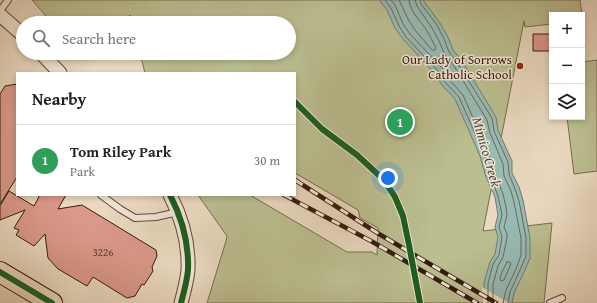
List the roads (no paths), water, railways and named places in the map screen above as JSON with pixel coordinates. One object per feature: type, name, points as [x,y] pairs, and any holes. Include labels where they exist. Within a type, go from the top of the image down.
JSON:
[{"type":"main road","points":[[0,272],[52,303]]},
{"type":"street","points":[[0,16],[16,29]]},
{"type":"street","points":[[48,60],[59,72]]},
{"type":"street","points":[[170,196],[182,223],[187,252],[188,269],[181,303]]},
{"type":"lane","points":[[0,11],[8,0]]},
{"type":"lane","points":[[102,196],[135,218],[156,217],[178,212]]},
{"type":"lane","points":[[550,303],[562,298]]},
{"type":"water","name":"Mimico Creek","points":[[380,0],[423,0],[440,23],[453,50],[462,61],[496,117],[498,130],[512,161],[512,173],[519,187],[523,200],[530,238],[530,258],[514,293],[512,303],[485,303],[484,283],[490,262],[495,254],[498,237],[495,227],[498,215],[495,197],[486,177],[480,156],[455,99],[441,84],[437,76],[403,39],[395,28],[387,10]]},
{"type":"railway","points":[[296,181],[379,234],[496,303]]},
{"type":"railway","points":[[286,196],[371,241],[477,303]]},
{"type":"place","name":"Our Lady of Sorrows Catholic School","points":[[520,66]]},
{"type":"place","name":"Tom Riley Park","points":[[400,122]]}]
